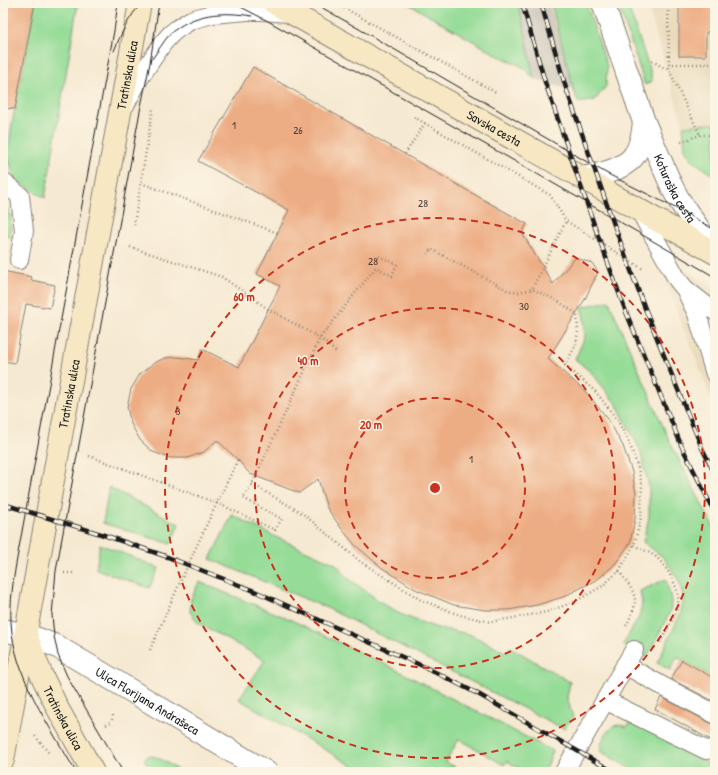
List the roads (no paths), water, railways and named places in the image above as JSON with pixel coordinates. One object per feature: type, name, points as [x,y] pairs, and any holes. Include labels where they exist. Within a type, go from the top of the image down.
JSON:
[{"type":"street","name":"Tratinska ulica","points":[[93,772],[41,674],[26,634],[140,3]]},
{"type":"street","name":"Savska cesta","points":[[274,3],[715,253]]},
{"type":"street","name":"Koturaška cesta","points":[[603,3],[644,122],[679,200],[703,235],[715,249]]},
{"type":"street","name":"Koturaška cesta","points":[[582,178],[606,173],[624,164],[633,157],[640,144],[644,122]]},
{"type":"street","name":"Ulica Florijana Andrašeca","points":[[3,630],[26,634],[56,646],[115,681],[254,769]]},
{"type":"street","points":[[3,760],[26,634]]},
{"type":"lane","points":[[119,115],[140,77],[163,43],[170,34],[191,20],[212,14],[262,10],[292,13]]},
{"type":"lane","points":[[3,182],[20,196],[24,231],[19,260]]},
{"type":"lane","points":[[640,211],[674,274],[685,289],[697,314],[715,374]]},
{"type":"lane","points":[[685,289],[715,311]]},
{"type":"lane","points":[[564,772],[630,657],[666,688],[715,714]]},
{"type":"lane","points":[[605,700],[706,750],[715,749]]},
{"type":"tram line","points":[[76,772],[34,700],[26,681],[14,642],[11,622],[11,607],[16,564],[118,3]]},
{"type":"tram line","points":[[114,51],[129,19],[142,3]]},
{"type":"tram line","points":[[123,772],[67,676],[58,655],[52,615],[56,571],[150,63],[159,3]]},
{"type":"tram line","points":[[233,3],[268,21],[532,171],[715,277]]},
{"type":"tram line","points":[[314,3],[606,173],[689,215],[715,230]]},
{"type":"tram line","points":[[152,59],[170,34],[188,22],[208,15],[241,14],[252,16]]},
{"type":"railway","points":[[522,3],[545,82],[626,312],[682,447],[715,513]]},
{"type":"railway","points":[[541,3],[566,88],[644,306],[702,448],[715,474]]},
{"type":"railway","points":[[3,504],[101,534],[165,556],[252,590],[427,668],[478,694],[614,772]]}]
